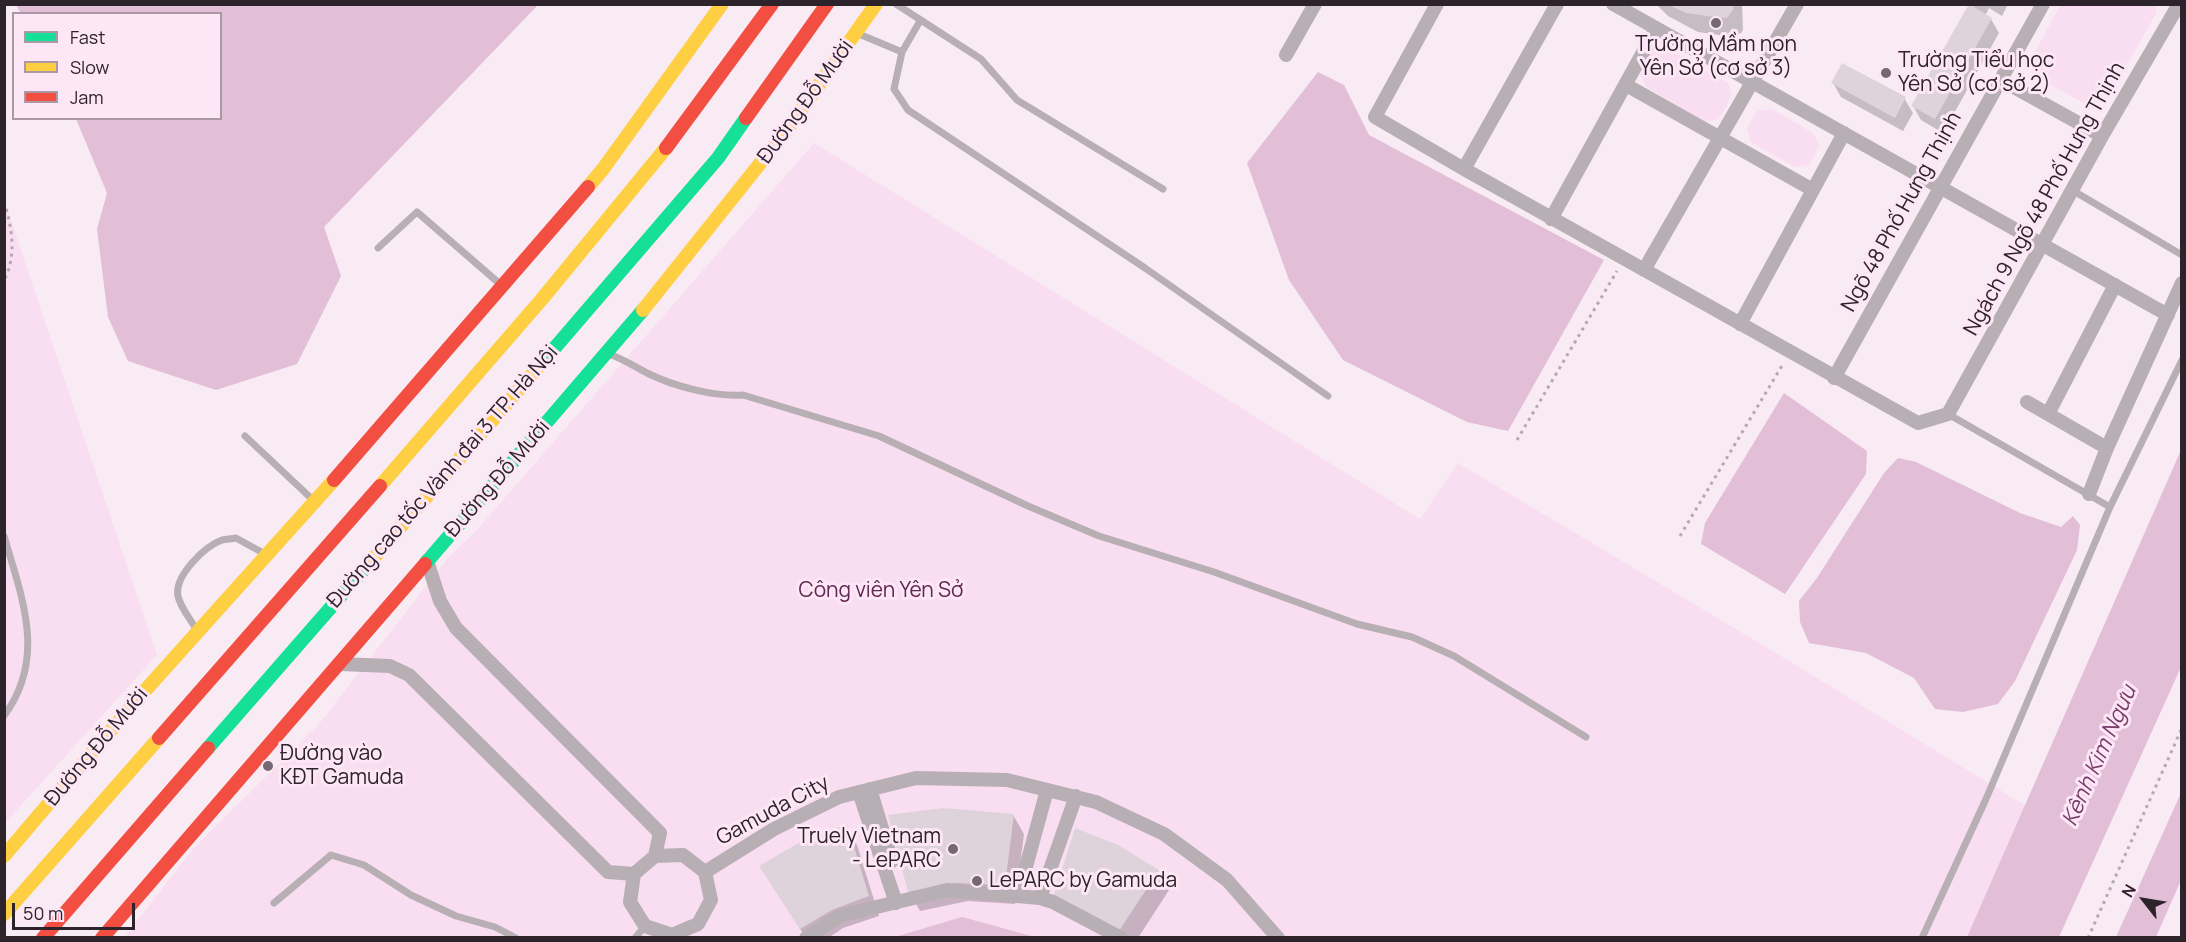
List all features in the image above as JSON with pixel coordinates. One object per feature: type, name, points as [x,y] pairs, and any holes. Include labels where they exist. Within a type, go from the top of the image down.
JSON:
[{"type":"main road","name":"Đường Đỗ Mười","points":[[4,856],[141,695],[315,502],[603,169],[722,4]]},
{"type":"main road","name":"Đường cao tốc Vành đai 3 TP. Hà Nội","points":[[4,914],[542,299],[680,131],[772,4]]},
{"type":"main road","name":"Đường cao tốc Vành đai 3 TP. Hà Nội","points":[[43,938],[718,158],[827,4]]},
{"type":"main road","name":"Đường Đỗ Mười","points":[[102,938],[607,353],[774,148],[876,4]]},
{"type":"street","points":[[1286,55],[1315,4]]},
{"type":"street","points":[[1437,4],[1375,117],[1464,170],[1918,423],[1948,414]]},
{"type":"street","points":[[1464,170],[1557,4]]},
{"type":"street","points":[[1613,4],[2168,315]]},
{"type":"street","points":[[1644,270],[1797,4]]},
{"type":"street","name":"Ngõ 48 Phố Hưng Thịnh","points":[[1834,378],[2043,4]]},
{"type":"street","name":"Ngách 9 Ngõ 48 Phố Hưng Thịnh","points":[[1948,414],[2102,136],[2179,4]]},
{"type":"street","points":[[1551,219],[1656,29]]},
{"type":"street","points":[[2001,80],[2102,136]]},
{"type":"street","points":[[1626,84],[1813,190]]},
{"type":"street","points":[[1740,324],[1844,133]]},
{"type":"street","points":[[2089,494],[2107,448],[2181,283]]},
{"type":"street","points":[[2048,414],[2115,285]]},
{"type":"street","points":[[2027,402],[2107,448]]},
{"type":"street","points":[[427,561],[440,601],[456,628],[660,833],[655,856],[634,874],[630,902],[645,926],[672,935],[698,924],[711,900],[705,872],[683,855],[655,856]]},
{"type":"street","points":[[339,664],[390,666],[409,675],[608,872],[634,874]]},
{"type":"street","name":"Gamuda City","points":[[705,872],[774,830],[839,797],[916,778],[1007,780],[1096,802],[1164,834],[1227,880],[1278,938]]},
{"type":"street","points":[[865,790],[900,902]]},
{"type":"street","points":[[1018,896],[1047,790]]},
{"type":"street","points":[[1040,898],[1076,796]]},
{"type":"street","points":[[806,938],[839,916],[947,890],[1040,898],[1053,902],[1121,938]]},
{"type":"lane","points":[[896,4],[981,59],[1017,100],[1162,189]]},
{"type":"lane","points":[[920,21],[902,52],[894,89],[908,110],[1145,268],[1328,396]]},
{"type":"lane","points":[[856,33],[902,52]]},
{"type":"lane","points":[[2072,190],[2181,255]]},
{"type":"lane","points":[[378,248],[417,212],[503,286]]},
{"type":"lane","points":[[607,353],[627,360],[649,373],[694,390],[730,396],[743,395],[879,436],[1028,506],[1099,536],[1214,572],[1357,624],[1412,637],[1454,656],[1586,737]]},
{"type":"lane","points":[[1922,938],[1986,799],[2110,507],[2181,360]]},
{"type":"lane","points":[[1948,414],[2110,507]]},
{"type":"lane","points":[[245,436],[315,502]]},
{"type":"lane","points":[[4,536],[27,613],[28,659],[23,683],[14,704],[4,716]]},
{"type":"lane","points":[[197,632],[178,597],[179,585],[186,570],[206,550],[221,541],[236,538],[267,555]]},
{"type":"lane","points":[[274,903],[331,855],[364,865],[411,895],[456,916],[495,927],[516,938]]},
{"type":"lane","points":[[635,938],[645,926]]},
{"type":"path","points":[[4,202],[12,225],[10,269],[4,280]]},
{"type":"path","points":[[1517,440],[1624,259]]},
{"type":"path","points":[[1680,536],[1790,352]]},
{"type":"path","points":[[2088,938],[2181,728]]},
{"type":"green space","points":[[2061,4],[2155,5],[2157,12],[2107,99],[2089,106],[2033,75],[2031,59]]},
{"type":"green space","points":[[1666,47],[1728,83],[1732,95],[1719,119],[1705,122],[1646,87],[1639,72],[1651,50]]},
{"type":"green space","points":[[1772,109],[1813,133],[1819,146],[1809,165],[1795,167],[1751,142],[1747,128],[1757,111]]},
{"type":"green space","name":"Công viên Yên Sở","points":[[814,143],[1420,519],[1458,463],[2026,806],[1967,937],[124,938],[193,849],[319,724],[447,559],[475,532]]},
{"type":"green space","points":[[4,200],[157,655],[5,823],[4,823]]},
{"type":"water","points":[[16,5],[538,5],[324,227],[341,276],[297,364],[216,390],[128,361],[108,317],[97,229],[107,193],[76,120],[222,120],[222,12],[20,12]]},
{"type":"water","points":[[1318,72],[1344,85],[1369,135],[1604,260],[1508,431],[1467,422],[1343,360],[1289,280],[1247,163]]},
{"type":"water","points":[[1784,393],[1867,451],[1866,474],[1785,594],[1701,544],[1705,523]]},
{"type":"water","name":"Kênh Kim Ngưu","points":[[2181,450],[2181,667],[2059,937],[1967,937]]},
{"type":"water","points":[[1898,458],[1916,462],[2020,513],[2061,527],[2073,516],[2080,525],[2077,550],[2015,681],[1998,704],[1963,712],[1935,709],[1914,678],[1866,653],[1809,643],[1800,622],[1799,601],[1817,578],[1884,473]]},
{"type":"water","points":[[2181,793],[2181,880],[2156,937],[2116,937]]},
{"type":"water","points":[[962,917],[1035,937],[895,937]]},
{"type":"building","points":[[1667,4],[1733,4],[1733,10],[1727,18],[1722,18],[1686,13]]},
{"type":"building","points":[[1969,4],[1976,4],[1974,7],[1992,18],[1935,119],[1911,106]]},
{"type":"building","points":[[1842,63],[1906,97],[1895,118],[1831,83]]},
{"type":"building","name":"Truely Vietnam - LePARC","points":[[943,808],[1014,814],[1005,885],[956,883],[908,892],[888,815]]},
{"type":"building","points":[[847,824],[869,896],[832,910],[800,929],[759,866],[802,841]]},
{"type":"building","points":[[1075,828],[1118,845],[1159,870],[1119,931],[1054,895]]},
{"type":"traffic: fast","points":[[540,365],[718,158],[746,118]]},
{"type":"traffic: fast","points":[[425,564],[643,310]]},
{"type":"traffic: fast","points":[[208,748],[367,566]]},
{"type":"traffic: slow","points":[[588,187],[722,4]]},
{"type":"traffic: slow","points":[[643,310],[786,131],[876,4]]},
{"type":"traffic: slow","points":[[380,486],[542,299],[666,148]]},
{"type":"traffic: slow","points":[[367,566],[540,365]]},
{"type":"traffic: slow","points":[[4,856],[141,695],[334,480]]},
{"type":"traffic: slow","points":[[4,914],[159,738]]},
{"type":"traffic: jam","points":[[666,148],[772,4]]},
{"type":"traffic: jam","points":[[746,118],[827,4]]},
{"type":"traffic: jam","points":[[334,480],[588,187]]},
{"type":"traffic: jam","points":[[159,738],[380,486]]},
{"type":"traffic: jam","points":[[102,938],[425,564]]},
{"type":"traffic: jam","points":[[43,938],[208,748]]},
{"type":"place","name":"Trường Mầm non Yên Sở (cơ sở 3)","points":[[1716,23]]},
{"type":"place","name":"Trường Tiểu học Yên Sở (cơ sở 2)","points":[[1886,73]]},
{"type":"place","name":"Đường vào KĐT Gamuda","points":[[268,766]]},
{"type":"place","name":"Truely Vietnam - LePARC","points":[[953,849]]},
{"type":"place","name":"LePARC by Gamuda","points":[[977,881]]}]
